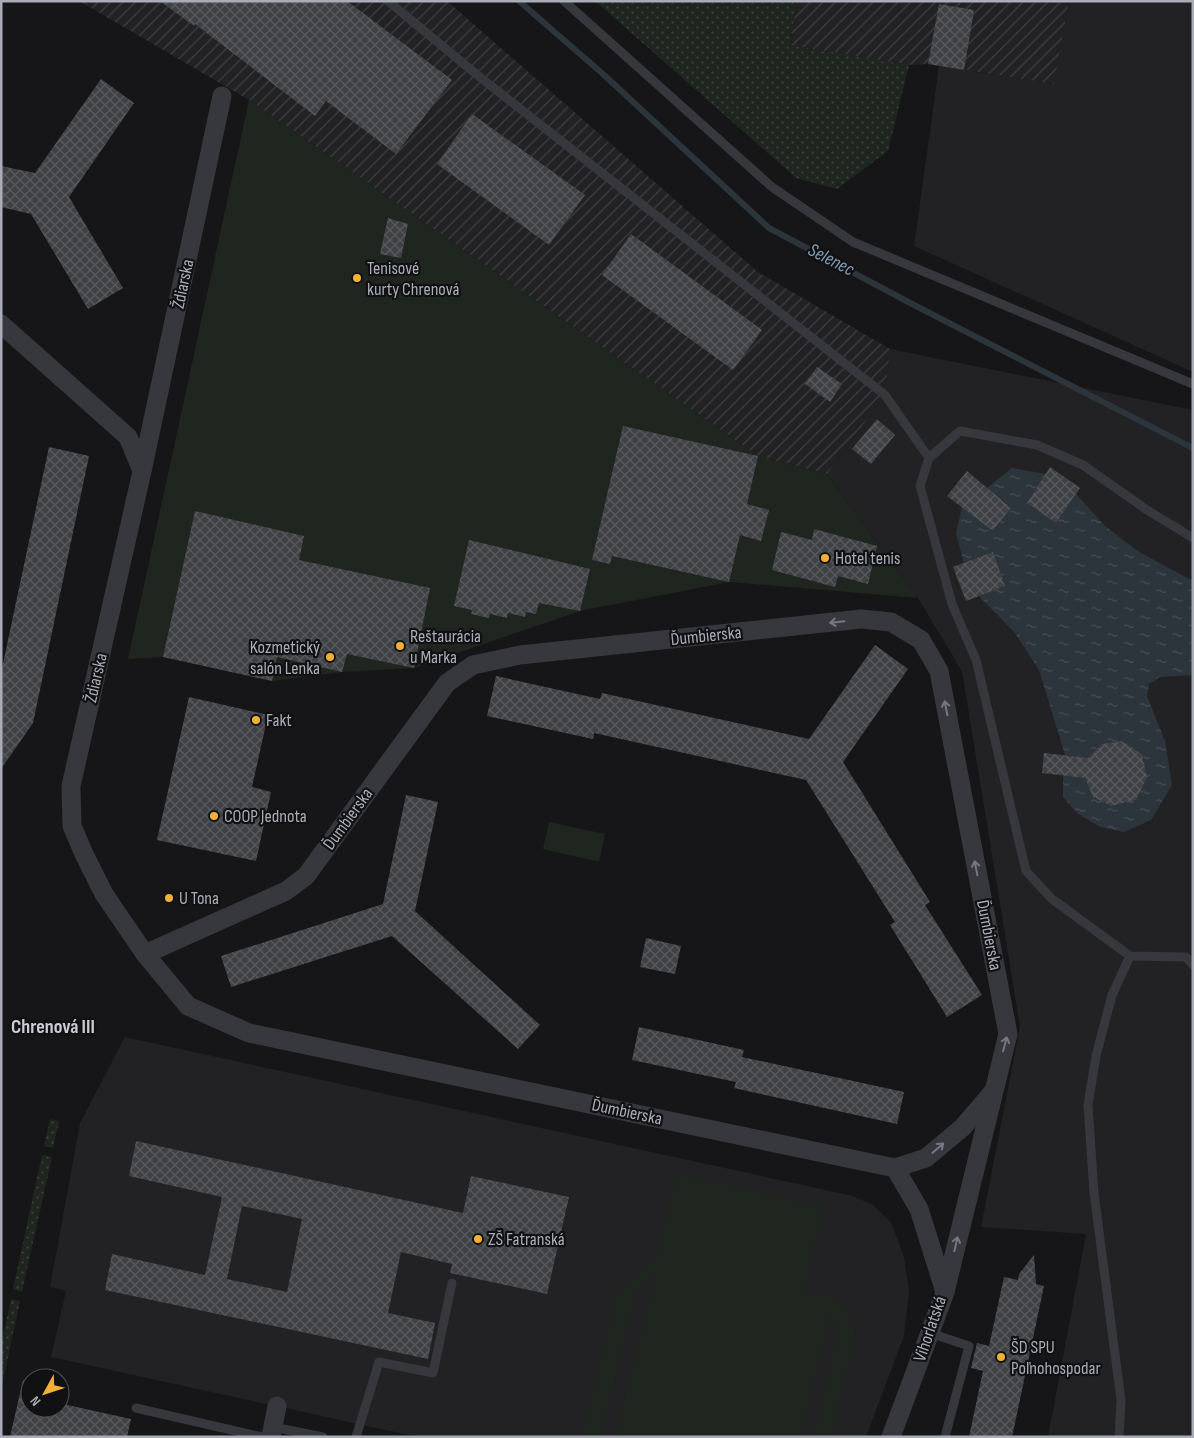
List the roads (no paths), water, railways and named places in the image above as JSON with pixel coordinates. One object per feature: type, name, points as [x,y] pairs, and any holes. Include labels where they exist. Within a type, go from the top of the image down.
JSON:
[{"type":"street","name":"Ždiarska","points":[[72,826],[71,786],[142,471],[222,96]]},
{"type":"street","points":[[1,324],[128,437],[142,471]]},
{"type":"street","name":"Ďumbierska","points":[[145,954],[286,891],[306,876],[447,683],[473,665],[520,655],[861,620],[891,622],[921,640],[939,671],[1008,1034],[945,1292]]},
{"type":"street","name":"Ďumbierska","points":[[72,826],[104,894],[145,954],[188,1006],[249,1033],[895,1168],[926,1158],[963,1127],[993,1092]]},
{"type":"street","name":"Vihorlatská","points":[[891,1437],[945,1292],[919,1209],[895,1168]]},
{"type":"street","points":[[268,1434],[277,1406]]},
{"type":"lane","points":[[388,1],[481,78],[885,395],[929,458]]},
{"type":"lane","points":[[564,1],[772,187],[853,242],[1193,384]]},
{"type":"lane","points":[[1193,538],[1147,510],[1083,465],[1037,445],[960,431],[929,458],[920,486],[952,604],[976,660],[1026,871],[1052,898],[1130,956],[1186,958],[1193,965]]},
{"type":"lane","points":[[1119,1437],[1121,1400],[1094,1193],[1088,1105],[1096,1056],[1112,995],[1130,956]]},
{"type":"lane","points":[[356,1437],[379,1362],[434,1373],[452,1283]]},
{"type":"lane","points":[[930,1334],[969,1346],[944,1437]]},
{"type":"lane","points":[[136,1408],[268,1434],[323,1437]]},
{"type":"water","points":[[1012,468],[1046,474],[1027,503],[1056,523],[1076,494],[1105,526],[1139,552],[1193,581],[1193,675],[1160,677],[1149,684],[1147,696],[1165,741],[1172,785],[1151,820],[1124,832],[1100,827],[1077,813],[1063,797],[1063,775],[1085,778],[1093,797],[1111,806],[1136,800],[1147,777],[1142,754],[1122,741],[1102,744],[1088,758],[1065,755],[1039,670],[1015,633],[979,596],[1005,586],[993,553],[964,563],[956,533],[962,507],[994,531],[1011,508],[987,488]]},
{"type":"waterway","name":"Selenec","points":[[519,1],[603,74],[769,228],[914,305],[1193,448]]},
{"type":"place","name":"Tenisové kurty Chrenová","points":[[357,278]]},
{"type":"place","name":"Hotel tenis","points":[[825,558]]},
{"type":"place","name":"Reštaurácia u Marka","points":[[400,646]]},
{"type":"place","name":"Kozmetický salón Lenka","points":[[330,657]]},
{"type":"place","name":"Fakt","points":[[256,720]]},
{"type":"place","name":"COOP Jednota","points":[[214,816]]},
{"type":"place","name":"U Tona","points":[[169,898]]},
{"type":"place","name":"ZŠ Fatranská","points":[[478,1239]]},
{"type":"place","name":"ŠD SPU Poľnohospodar","points":[[1001,1357]]},
{"type":"district","name":"Chrenová III","points":[[53,1027]]}]
